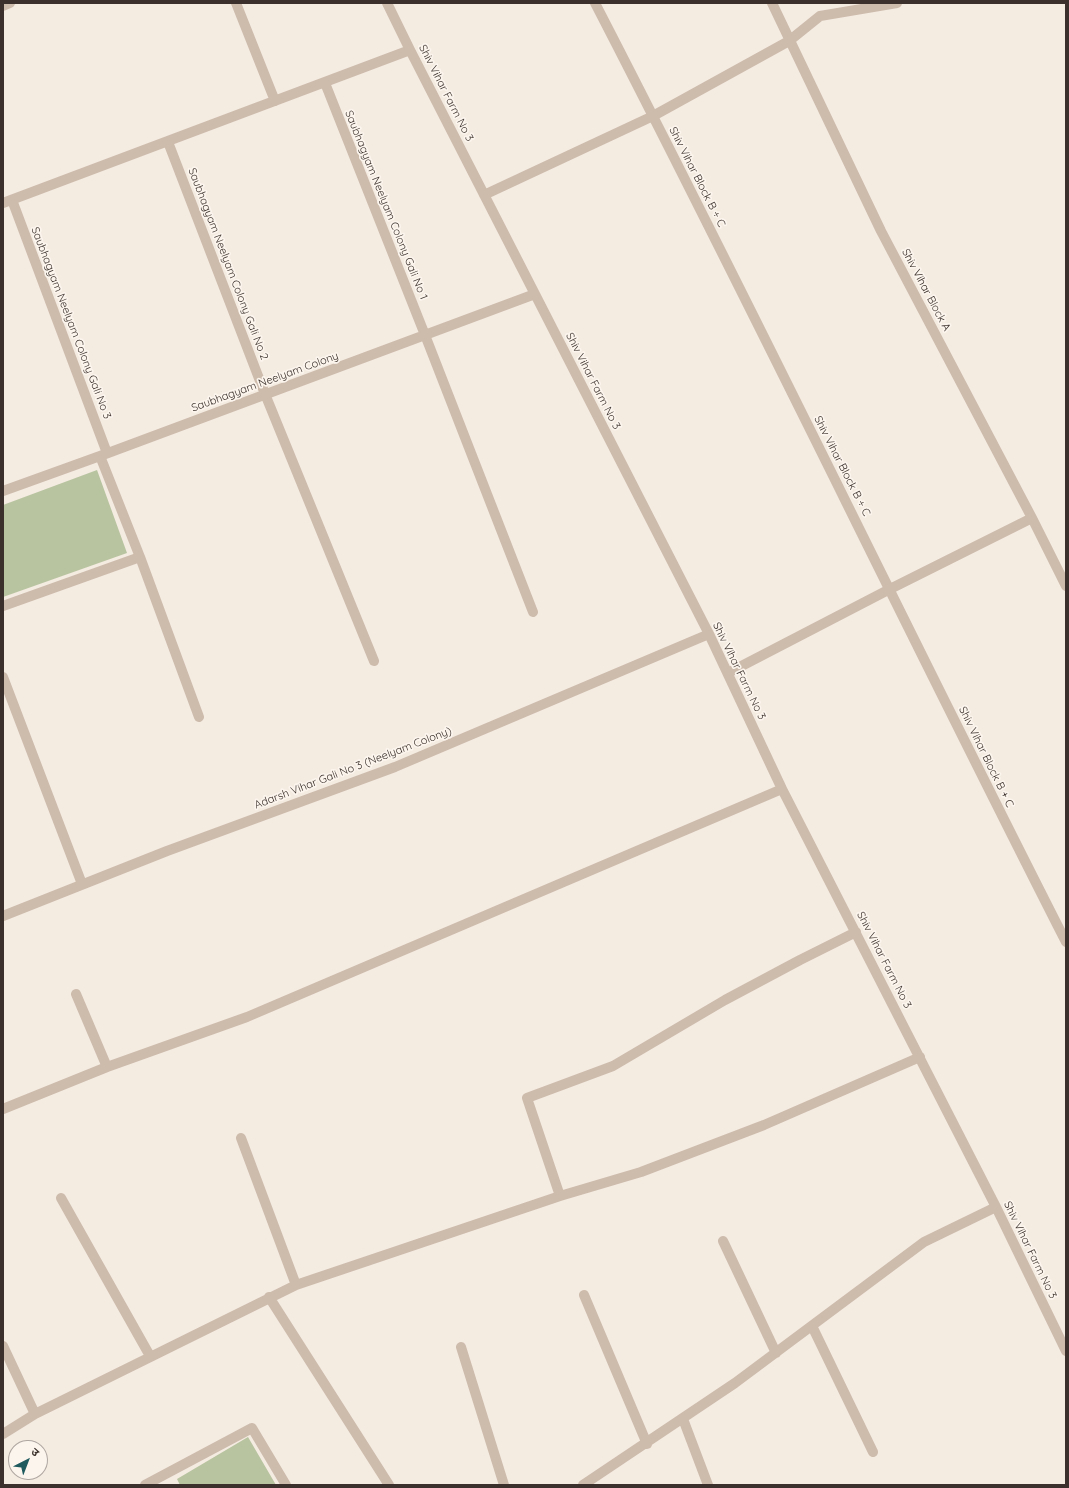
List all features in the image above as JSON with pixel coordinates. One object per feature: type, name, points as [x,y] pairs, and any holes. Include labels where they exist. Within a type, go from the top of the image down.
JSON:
[{"type":"street","points":[[3,6],[10,3]]},
{"type":"street","points":[[236,3],[275,101]]},
{"type":"street","name":"Shiv Vihar Farm No 3","points":[[388,3],[410,50],[728,673],[782,789],[996,1207],[1066,1351]]},
{"type":"street","name":"Shiv Vihar Block B + C","points":[[595,3],[1066,942]]},
{"type":"street","name":"Shiv Vihar Block A","points":[[772,3],[881,231],[1032,518],[1066,586]]},
{"type":"street","points":[[484,195],[653,116],[789,41],[820,16],[897,3]]},
{"type":"street","points":[[7,202],[410,50]]},
{"type":"street","name":"Saubhagyam Neelyam Colony Gali No 1","points":[[325,82],[533,612]]},
{"type":"street","name":"Saubhagyam Neelyam Colony Gali No 2","points":[[168,142],[264,394],[374,661]]},
{"type":"street","name":"Saubhagyam Neelyam Colony Gali No 3","points":[[7,202],[104,455],[199,717]]},
{"type":"street","name":"Saubhagyam Neelyam Colony","points":[[3,491],[104,455],[534,294]]},
{"type":"street","points":[[728,673],[890,589],[1032,518]]},
{"type":"street","points":[[3,606],[140,557]]},
{"type":"street","name":"Adarsh Vihar Gali No 3 (Neelyam Colony)","points":[[3,916],[167,851],[395,767],[708,634]]},
{"type":"street","points":[[3,677],[82,884]]},
{"type":"street","points":[[3,1109],[107,1067],[247,1017],[782,789]]},
{"type":"street","points":[[560,1196],[527,1098],[613,1066],[725,1000],[856,932]]},
{"type":"street","points":[[76,994],[107,1067]]},
{"type":"street","points":[[3,1434],[35,1414],[269,1297],[296,1285],[560,1196],[640,1172],[764,1125],[920,1057]]},
{"type":"street","points":[[241,1138],[296,1285]]},
{"type":"street","points":[[61,1198],[150,1356]]},
{"type":"street","points":[[583,1485],[647,1444],[735,1383],[924,1242],[996,1207]]},
{"type":"street","points":[[723,1241],[776,1353]]},
{"type":"street","points":[[584,1295],[647,1444]]},
{"type":"street","points":[[269,1297],[389,1485]]},
{"type":"street","points":[[812,1326],[873,1452]]},
{"type":"street","points":[[3,1346],[35,1414]]},
{"type":"street","points":[[461,1347],[504,1485]]},
{"type":"street","points":[[683,1419],[708,1485]]},
{"type":"street","points":[[145,1485],[252,1428],[286,1485]]},
{"type":"green space","points":[[97,470],[127,553],[3,597],[3,505]]},
{"type":"green space","points":[[248,1437],[276,1485],[180,1485],[177,1479]]}]
